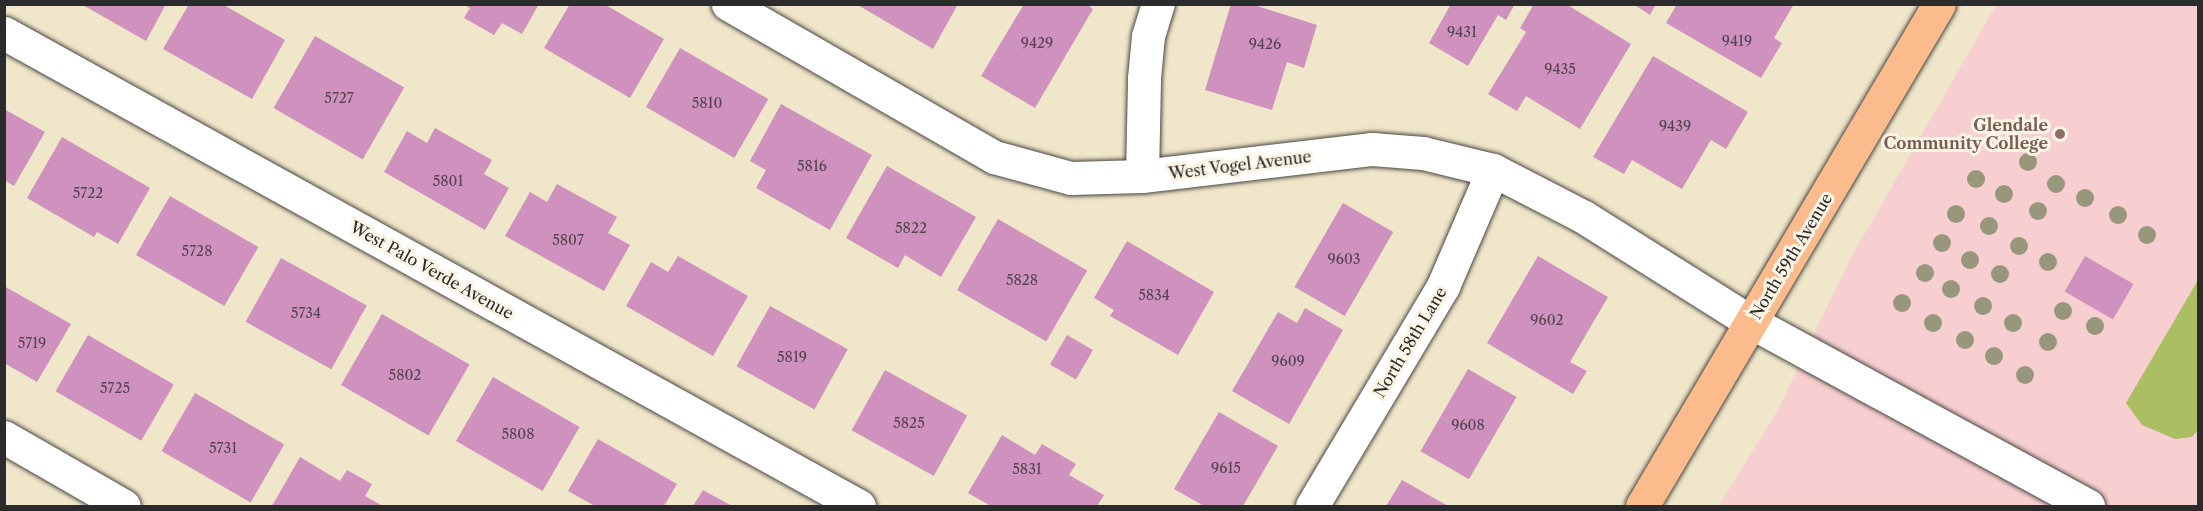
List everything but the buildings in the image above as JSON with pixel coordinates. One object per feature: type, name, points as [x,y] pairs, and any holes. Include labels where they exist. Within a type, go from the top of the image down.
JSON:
[{"type":"main road","name":"North 59th Avenue","points":[[1642,507],[1939,4]]},
{"type":"street","name":"West Vogel Avenue","points":[[728,4],[994,157],[1071,178],[1142,176],[1372,149],[1423,153],[1493,170],[1584,217],[1751,322],[2088,507]]},
{"type":"street","points":[[1142,176],[1144,78],[1148,36],[1158,4]]},
{"type":"street","name":"West Palo Verde Avenue","points":[[4,33],[860,507]]},
{"type":"street","name":"North 58th Lane","points":[[1312,507],[1443,286],[1493,170]]},
{"type":"street","points":[[4,437],[124,507]]},
{"type":"shaded area","name":"Glendale Community College","points":[[1996,5],[2198,5],[2198,506],[1719,506],[1779,408],[1848,263]]},
{"type":"green space","points":[[2198,280],[2198,430],[2192,437],[2175,439],[2142,425],[2126,403]]},
{"type":"place","name":"Glendale Community College","points":[[2060,134]]}]
